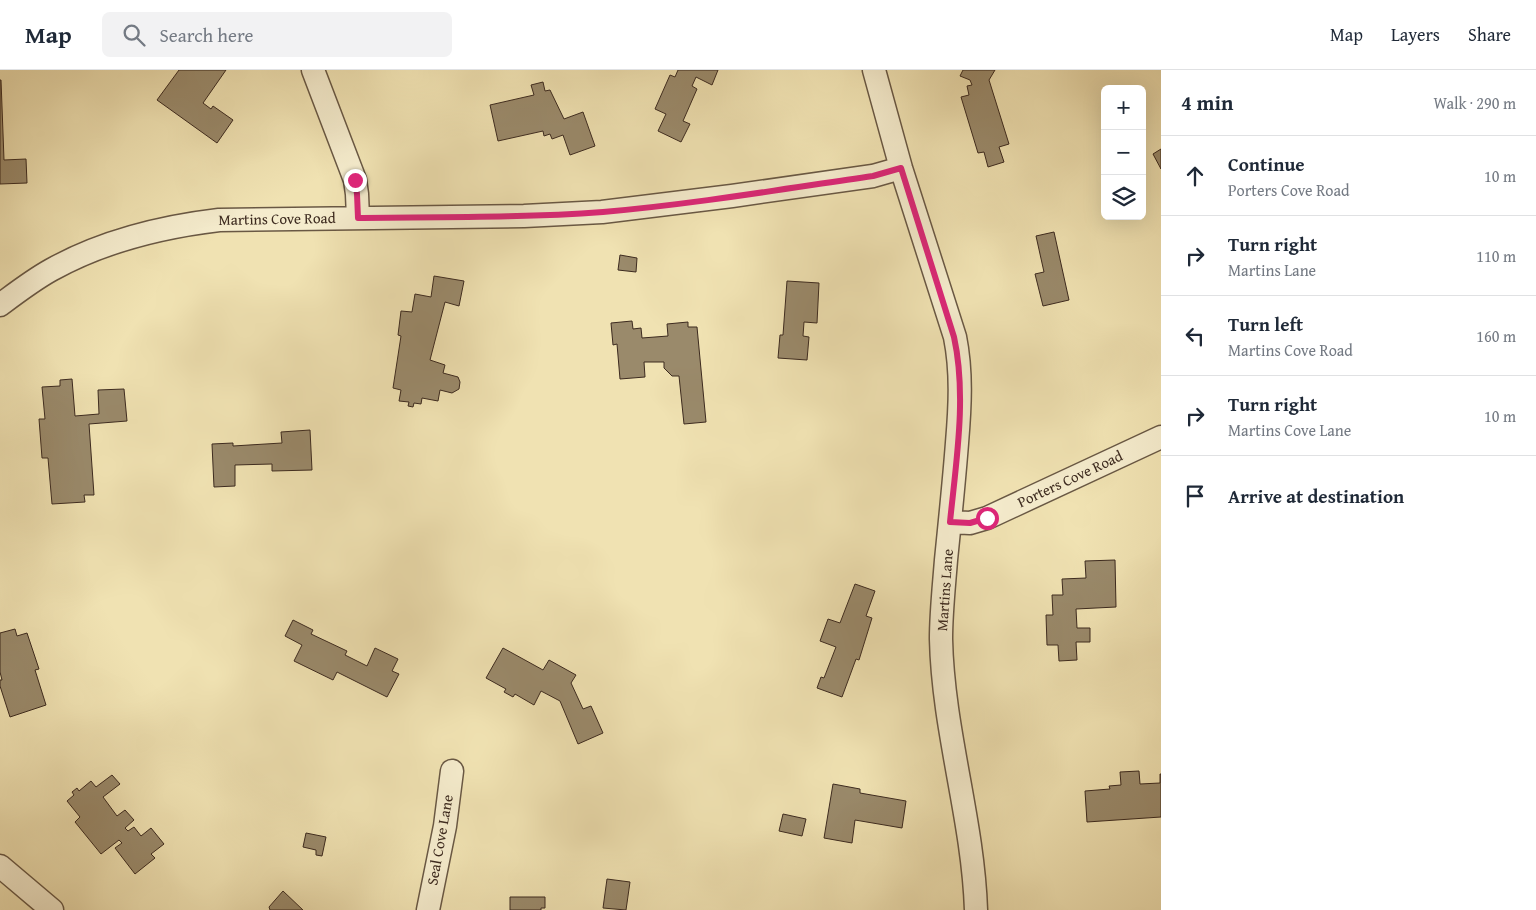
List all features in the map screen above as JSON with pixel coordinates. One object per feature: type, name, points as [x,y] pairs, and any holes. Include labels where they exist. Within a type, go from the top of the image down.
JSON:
[{"type":"street","points":[[313,70],[355,180],[358,218]]},
{"type":"street","name":"Martins Lane","points":[[874,70],[901,168],[954,337],[960,374],[960,404],[942,612],[942,663],[948,716],[970,844],[976,910]]},
{"type":"street","name":"Martins Cove Road","points":[[0,306],[50,270],[80,256],[140,234],[171,227],[219,220],[524,216],[620,210],[723,198],[873,176],[901,168]]},
{"type":"street","name":"Porters Cove Road","points":[[950,522],[970,523],[987,518],[1161,437]]},
{"type":"street","name":"Seal Cove Lane","points":[[428,910],[445,826],[452,771]]},
{"type":"street","points":[[0,866],[52,910]]},
{"type":"building","points":[[179,70],[226,70],[203,103],[211,109],[213,106],[233,120],[217,143],[157,100]]},
{"type":"building","points":[[678,70],[718,70],[712,85],[696,77],[692,86],[697,89],[683,121],[690,124],[681,142],[658,131],[666,114],[655,109],[670,75],[675,77]]},
{"type":"building","points":[[963,70],[995,70],[989,80],[1009,144],[999,147],[1004,162],[988,167],[984,152],[978,153],[961,97],[969,95],[967,86],[972,85],[970,80],[960,76]]},
{"type":"building","points":[[0,80],[4,160],[26,159],[27,183],[0,184]]},
{"type":"building","points":[[543,82],[545,91],[550,90],[564,119],[583,112],[595,146],[570,155],[563,135],[552,139],[550,134],[544,136],[543,131],[498,141],[490,105],[534,95],[531,85]]},
{"type":"building","points":[[1161,149],[1161,169],[1153,154]]},
{"type":"building","points":[[1054,232],[1069,300],[1043,306],[1035,274],[1044,272],[1036,236]]},
{"type":"building","points":[[620,255],[637,258],[636,272],[618,270]]},
{"type":"building","points":[[434,276],[464,281],[459,306],[445,302],[430,360],[445,365],[443,373],[458,377],[460,382],[459,389],[452,393],[440,390],[438,401],[422,398],[421,404],[414,403],[413,407],[408,406],[409,402],[399,401],[401,390],[393,388],[401,336],[398,335],[401,311],[412,312],[415,294],[431,297]]},
{"type":"building","points":[[787,281],[819,283],[817,323],[804,322],[803,336],[809,337],[807,360],[778,358],[780,335],[783,335]]},
{"type":"building","points":[[632,321],[633,329],[641,328],[642,338],[668,336],[667,324],[688,322],[688,327],[697,327],[706,422],[684,424],[679,376],[672,376],[664,368],[664,362],[644,362],[645,377],[620,379],[617,344],[613,345],[611,323]]},
{"type":"building","points":[[72,379],[75,416],[99,414],[98,390],[124,389],[127,421],[89,424],[94,495],[84,495],[85,502],[52,504],[48,458],[42,458],[39,419],[45,419],[42,387],[60,386],[60,380]]},
{"type":"building","points":[[310,430],[312,470],[272,471],[272,464],[235,465],[235,486],[214,487],[212,444],[233,443],[233,446],[282,443],[281,432]]},
{"type":"building","points":[[1115,560],[1116,607],[1076,609],[1077,628],[1090,628],[1090,642],[1076,642],[1077,660],[1059,661],[1058,645],[1047,645],[1046,615],[1053,615],[1052,595],[1063,595],[1062,579],[1086,578],[1085,561]]},
{"type":"building","points":[[855,584],[875,591],[866,616],[872,618],[859,660],[856,659],[842,697],[817,688],[821,677],[824,678],[836,647],[820,641],[828,619],[840,623]]},
{"type":"building","points":[[293,620],[313,630],[311,634],[347,651],[345,655],[367,666],[375,648],[398,659],[392,671],[399,674],[387,697],[337,672],[333,680],[294,661],[302,645],[285,636]]},
{"type":"building","points":[[15,629],[17,636],[27,633],[39,669],[35,670],[46,705],[10,717],[0,686],[0,680],[2,680],[0,672],[0,633]]},
{"type":"building","points":[[503,648],[543,670],[549,660],[576,675],[571,683],[583,709],[591,706],[603,733],[578,744],[560,701],[541,691],[534,705],[515,694],[513,697],[504,692],[506,689],[486,678]]},
{"type":"building","points":[[1139,771],[1140,784],[1160,783],[1161,774],[1161,817],[1087,822],[1085,791],[1110,789],[1109,786],[1121,785],[1120,772]]},
{"type":"building","points":[[112,775],[120,784],[103,797],[117,816],[125,810],[134,820],[125,828],[128,831],[134,827],[141,836],[151,828],[164,844],[151,854],[155,858],[135,874],[115,848],[122,843],[119,840],[101,854],[75,822],[80,817],[67,801],[74,795],[72,792],[77,788],[79,791],[91,781],[96,787]]},
{"type":"building","points":[[833,784],[860,789],[860,793],[906,801],[902,828],[855,820],[852,843],[824,838]]},
{"type":"building","points":[[783,814],[806,819],[802,836],[779,831]]},
{"type":"building","points":[[306,833],[326,837],[322,856],[316,855],[316,850],[303,847]]},
{"type":"building","points":[[607,879],[630,882],[626,910],[603,908]]},
{"type":"building","points":[[283,891],[303,910],[270,910],[269,907]]},
{"type":"building","points":[[510,897],[545,897],[545,908],[541,908],[541,910],[510,910]]},
{"type":"route","points":[[355,180],[358,218],[524,216],[602,212],[671,204],[873,176],[901,168],[957,350],[960,374],[960,404],[950,522],[970,523],[987,518]]}]
